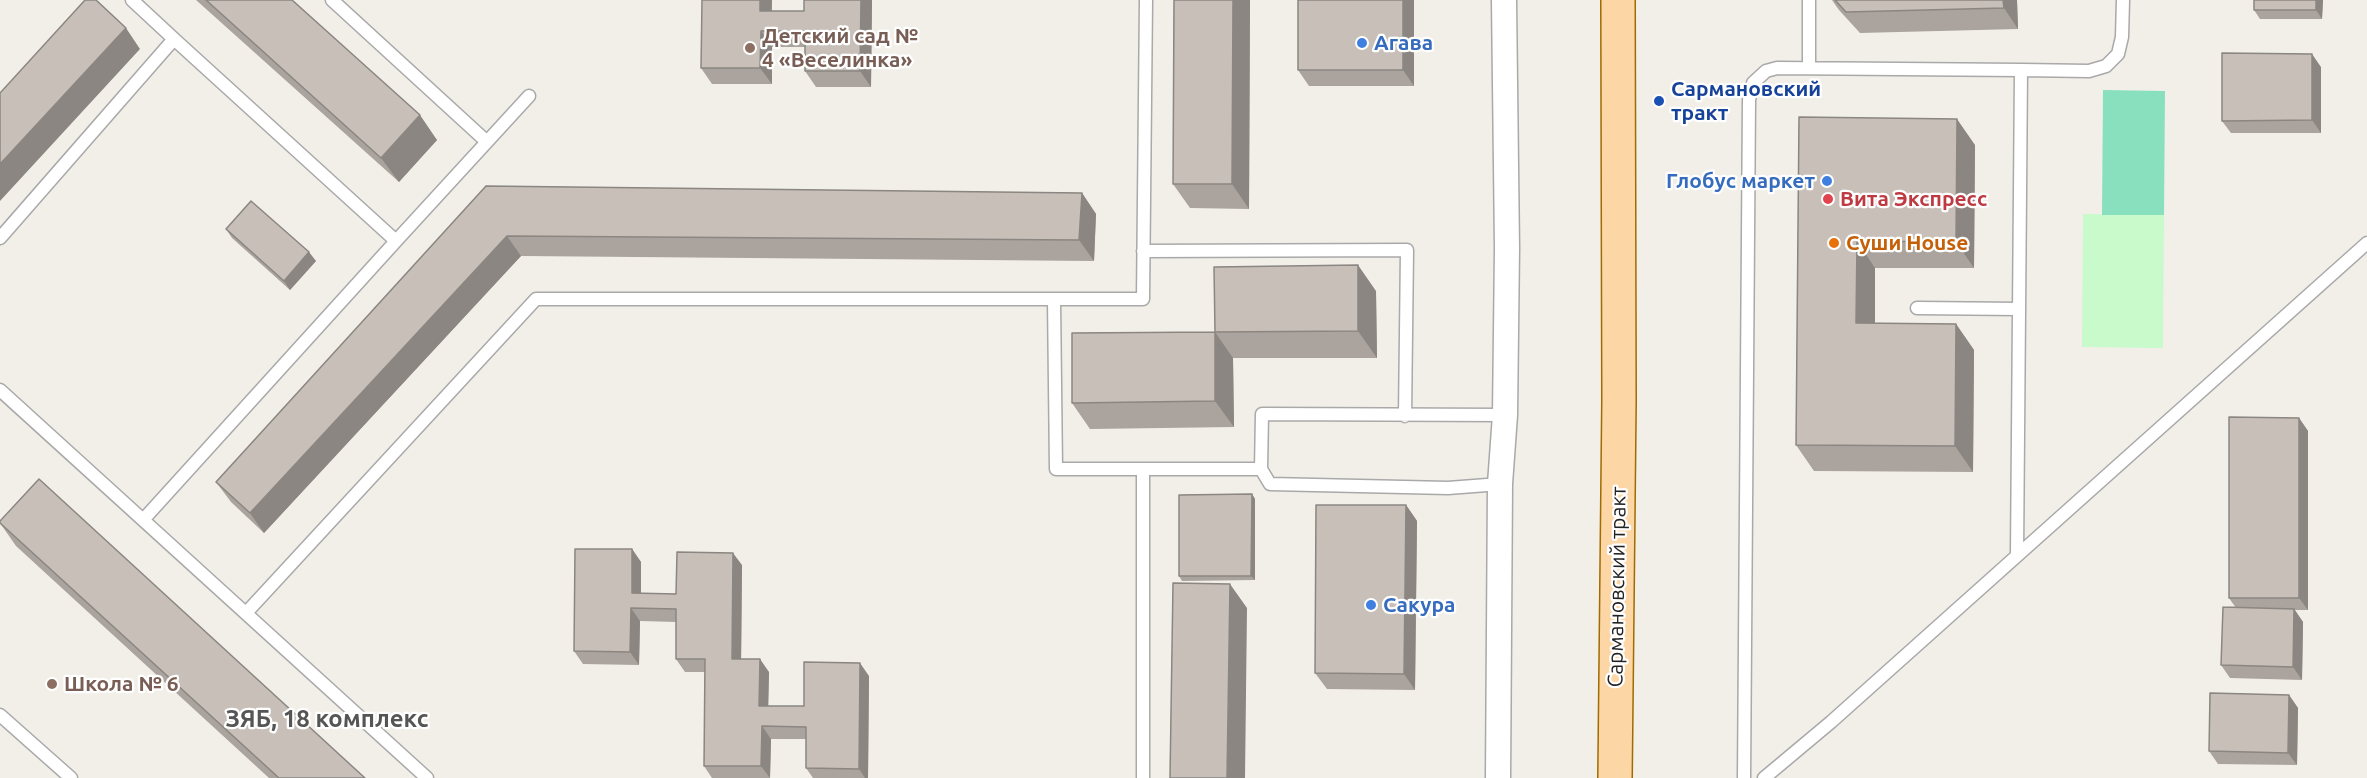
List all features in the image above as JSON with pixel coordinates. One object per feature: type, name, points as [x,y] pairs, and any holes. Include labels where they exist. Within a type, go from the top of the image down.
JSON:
[{"type":"main road","name":"Сармановский тракт","points":[[1615,778],[1619,400],[1618,0]]},
{"type":"street","points":[[1498,778],[1500,484],[1505,416],[1507,248],[1504,0]]},
{"type":"lane","points":[[132,0],[396,241]]},
{"type":"lane","points":[[332,0],[486,141]]},
{"type":"lane","points":[[246,613],[536,299],[1143,299],[1146,0]]},
{"type":"lane","points":[[1809,0],[1809,68]]},
{"type":"lane","points":[[1744,778],[1750,93],[1753,83],[1767,71],[1777,68],[2090,70],[2106,66],[2118,54],[2122,37],[2123,0]]},
{"type":"lane","points":[[0,238],[174,39]]},
{"type":"lane","points":[[2018,555],[2021,70]]},
{"type":"lane","points":[[143,520],[529,96]]},
{"type":"lane","points":[[1764,778],[1803,747],[2367,243]]},
{"type":"lane","points":[[1143,251],[1407,250],[1405,416]]},
{"type":"lane","points":[[1054,300],[1056,469],[1261,469]]},
{"type":"lane","points":[[1917,308],[2019,309]]},
{"type":"lane","points":[[0,390],[427,778]]},
{"type":"lane","points":[[1500,484],[1448,488],[1270,484],[1261,469],[1262,414],[1505,416]]},
{"type":"lane","points":[[1143,469],[1143,778]]},
{"type":"lane","points":[[0,715],[71,778]]},
{"type":"green space","points":[[2103,90],[2165,91],[2164,215],[2102,215]]},
{"type":"green space","points":[[2083,214],[2164,215],[2163,348],[2082,347]]},
{"type":"building","points":[[85,0],[96,0],[126,28],[0,164],[0,93]]},
{"type":"building","points":[[206,0],[292,0],[420,115],[381,158]]},
{"type":"building","points":[[702,0],[760,0],[760,11],[804,11],[804,0],[861,0],[860,71],[805,71],[805,31],[761,31],[760,68],[701,68]]},
{"type":"building","points":[[1174,0],[1233,0],[1232,184],[1173,184]]},
{"type":"building","name":"Агава","points":[[1298,0],[1403,0],[1403,70],[1298,70]]},
{"type":"building","points":[[1835,0],[2003,0],[2004,8],[1846,12]]},
{"type":"building","points":[[2254,0],[2316,0],[2316,10],[2254,10]]},
{"type":"building","points":[[2222,53],[2312,54],[2312,120],[2222,121]]},
{"type":"building","points":[[1799,117],[1957,119],[1956,242],[1857,241],[1856,323],[1956,324],[1955,446],[1796,445]]},
{"type":"building","points":[[486,186],[1082,193],[1079,240],[507,236],[250,513],[216,482]]},
{"type":"building","points":[[251,201],[309,252],[284,281],[226,229]]},
{"type":"building","points":[[1358,265],[1358,331],[1215,332],[1214,267]]},
{"type":"building","points":[[1215,332],[1215,401],[1072,403],[1072,333]]},
{"type":"building","points":[[2229,417],[2299,418],[2299,598],[2229,598]]},
{"type":"building","points":[[39,479],[365,778],[279,778],[0,523]]},
{"type":"building","points":[[1252,494],[1251,576],[1179,576],[1179,495]]},
{"type":"building","name":"Сакура","points":[[1316,505],[1406,505],[1404,674],[1315,673]]},
{"type":"building","points":[[575,549],[632,549],[632,593],[676,594],[677,552],[733,553],[732,659],[760,659],[759,706],[804,706],[804,662],[860,663],[859,769],[806,768],[806,727],[762,726],[761,766],[704,766],[705,659],[676,659],[676,609],[631,608],[630,652],[574,651]]},
{"type":"building","points":[[1173,583],[1230,584],[1227,778],[1170,778]]},
{"type":"building","points":[[2223,607],[2294,609],[2293,667],[2221,665]]},
{"type":"building","points":[[2210,693],[2289,695],[2288,753],[2209,751]]},
{"type":"place","name":"Агава","points":[[1362,43]]},
{"type":"place","name":"Детский сад № 4 «Веселинка»","points":[[750,48]]},
{"type":"place","name":"Сармановский тракт","points":[[1659,101]]},
{"type":"place","name":"Глобус маркет","points":[[1827,181]]},
{"type":"place","name":"Вита Экспресс","points":[[1828,199]]},
{"type":"place","name":"Суши House","points":[[1834,243]]},
{"type":"place","name":"Сакура","points":[[1371,605]]},
{"type":"place","name":"Школа № 6","points":[[52,684]]},
{"type":"district","name":"ЗЯБ, 18 комплекс","points":[[327,719]]}]
